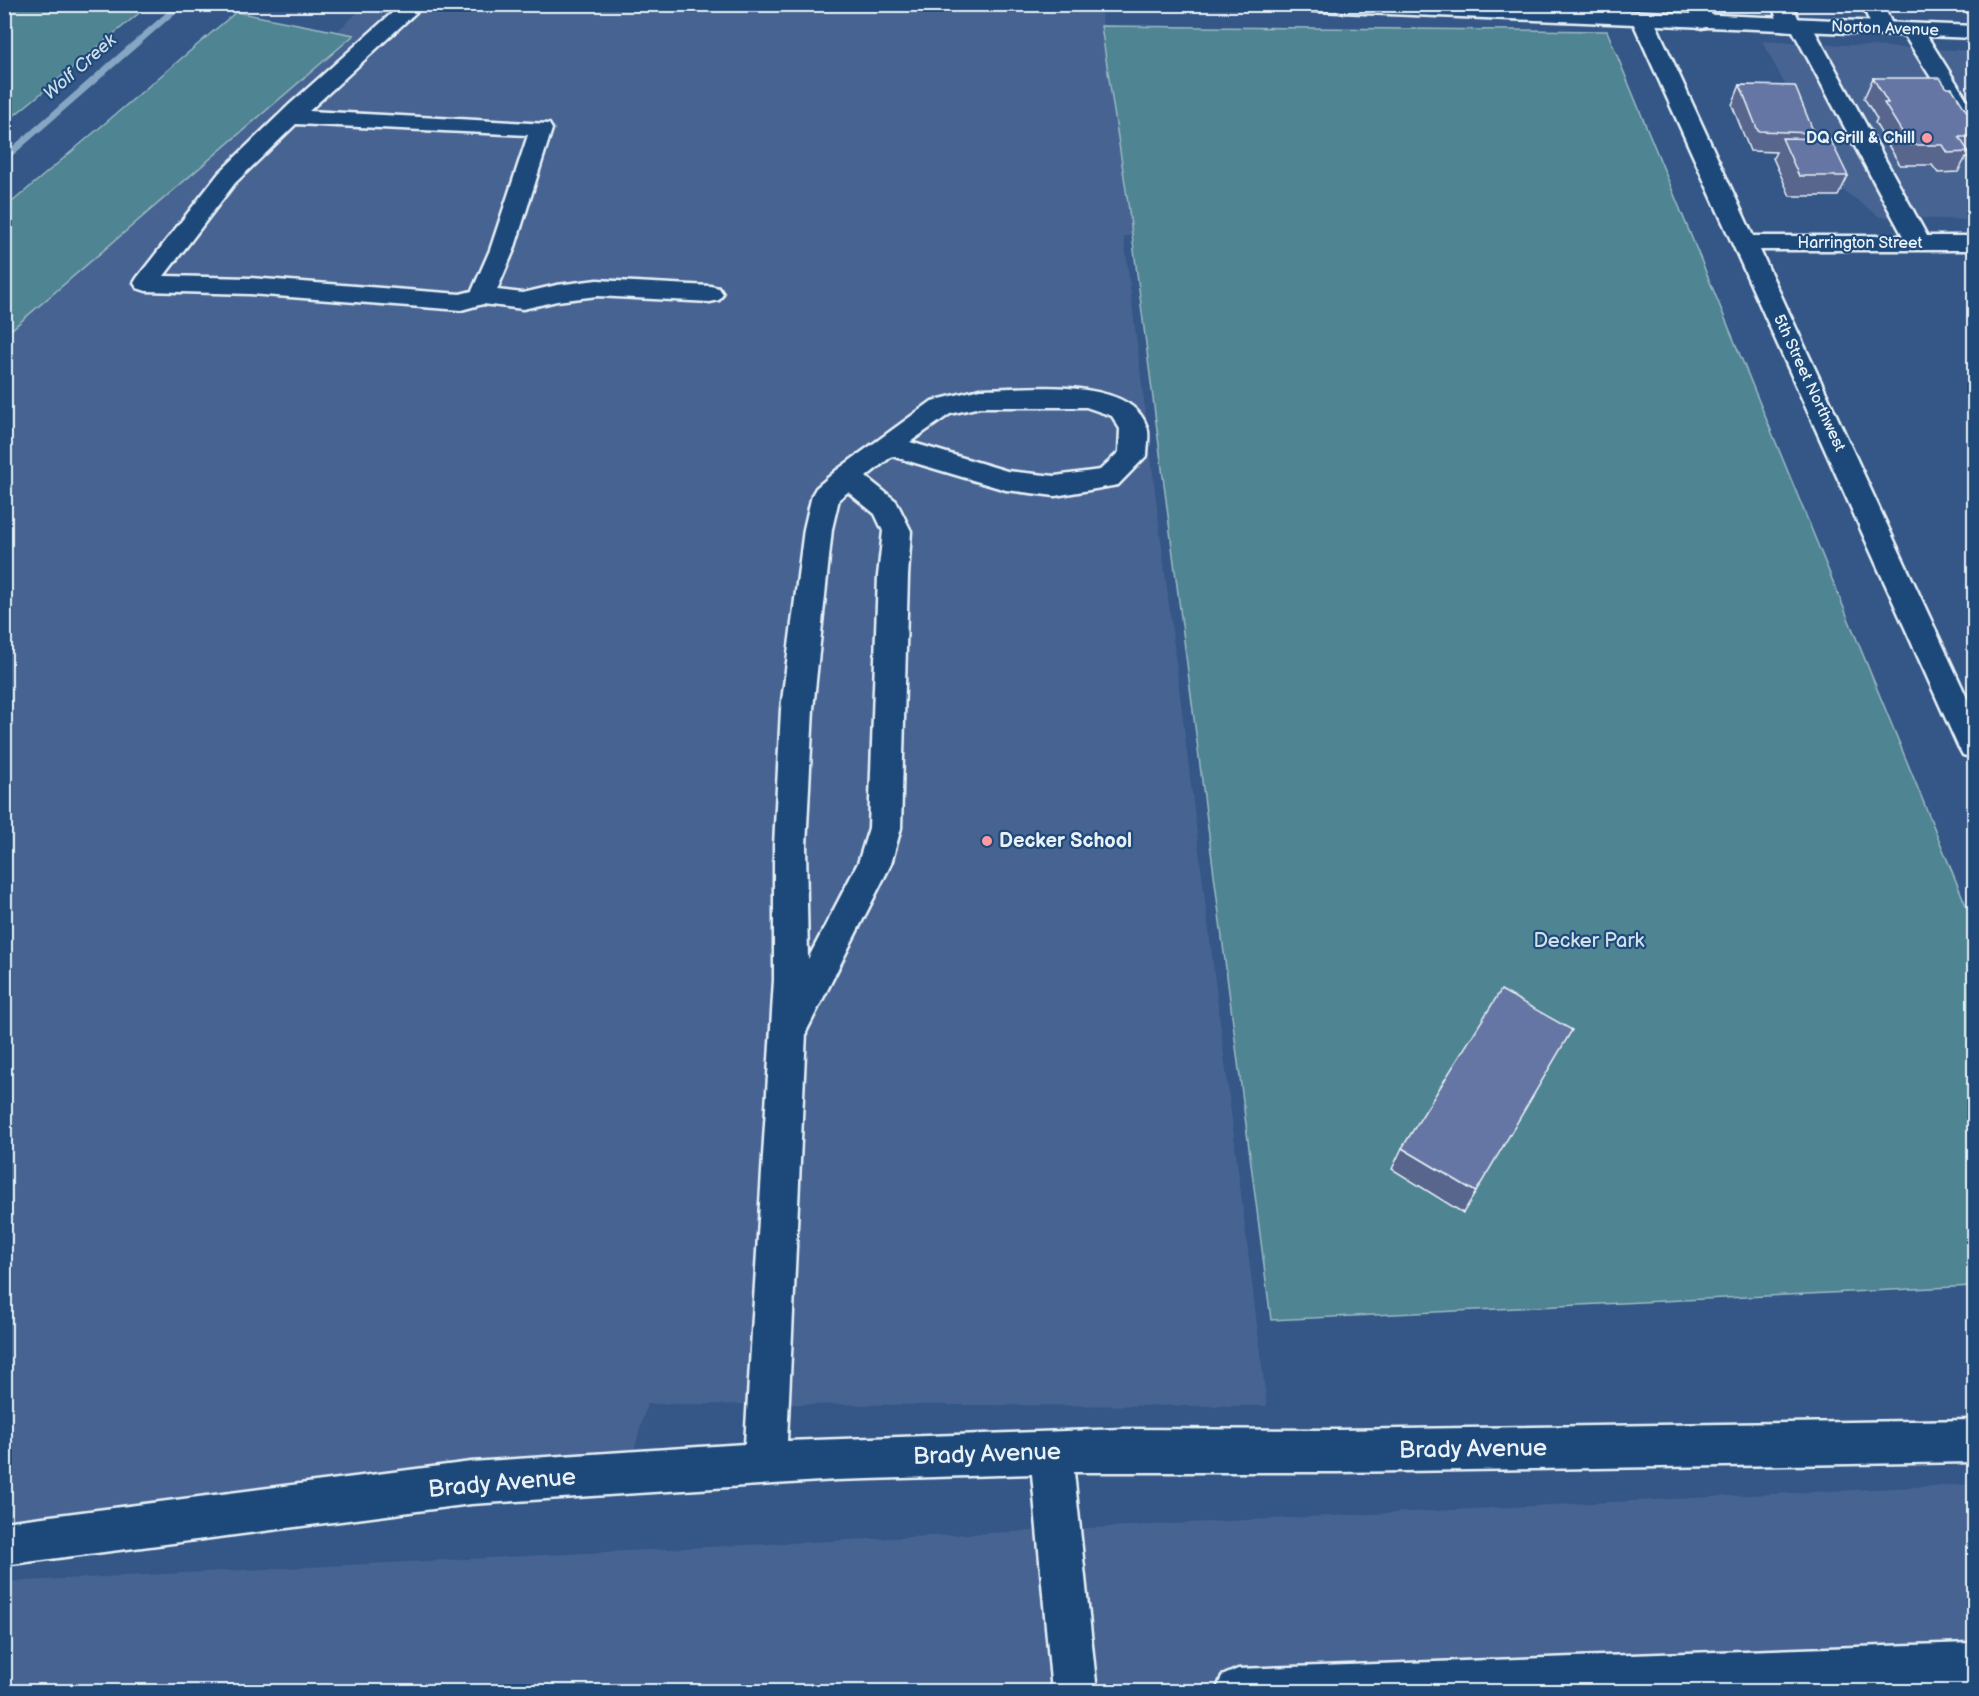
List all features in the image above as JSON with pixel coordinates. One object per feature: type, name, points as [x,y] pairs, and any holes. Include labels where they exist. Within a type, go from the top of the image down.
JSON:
[{"type":"street","points":[[415,4],[290,117],[227,178],[146,283],[250,286],[461,302],[482,296],[523,301],[557,293],[597,288],[710,294]]},
{"type":"street","name":"Norton Avenue","points":[[1292,4],[1643,20],[1700,13],[1796,26],[1974,32]]},
{"type":"street","points":[[1780,4],[1796,26],[1919,243]]},
{"type":"street","points":[[1872,4],[1883,29]]},
{"type":"street","name":"5th Street Northwest","points":[[1643,20],[1974,747]]},
{"type":"street","points":[[1912,30],[1974,128]]},
{"type":"street","points":[[290,117],[541,129],[502,250],[482,296]]},
{"type":"street","name":"Harrington Street","points":[[1745,243],[1974,243]]},
{"type":"street","points":[[765,1463],[791,980],[790,846],[797,709],[818,529],[826,495],[888,445],[941,407],[980,398],[1089,398],[1121,410],[1134,428],[1133,455],[1108,478],[1055,486],[1006,480],[888,445]]},
{"type":"street","points":[[788,1033],[874,864],[885,828],[893,576],[897,531],[886,508],[847,477]]},
{"type":"street","points":[[1943,677],[1974,678]]},
{"type":"street","name":"Brady Avenue","points":[[4,1544],[471,1483],[837,1458],[1123,1450],[1337,1451],[1974,1442]]},
{"type":"street","points":[[1051,1453],[1075,1692]]},
{"type":"street","points":[[1238,1692],[1970,1665],[1974,1677]]},
{"type":"shaded area","points":[[978,4],[1101,11],[1132,235],[1124,237],[1267,1406],[647,1404],[628,1473],[5,1544],[4,335],[366,5]]},
{"type":"shaded area","points":[[1762,41],[1974,51],[1974,220],[1880,217],[1839,187]]},
{"type":"shaded area","points":[[1974,1484],[1974,1691],[5,1691],[4,1582]]},
{"type":"green space","points":[[5,4],[149,4],[149,5],[5,123]]},
{"type":"green space","points":[[236,12],[354,35],[5,335],[5,208]]},
{"type":"green space","name":"Decker Park","points":[[1101,26],[1607,31],[1974,925],[1974,1286],[1271,1320],[1128,203]]},
{"type":"building","points":[[1873,78],[1940,78],[1947,88],[1952,88],[1967,112],[1974,112],[1974,137],[1959,137],[1969,152],[1948,153],[1943,145],[1910,145],[1884,103],[1888,103]]},
{"type":"building","points":[[1740,85],[1795,86],[1814,133],[1758,131]]},
{"type":"building","points":[[1782,138],[1830,139],[1848,176],[1799,176]]},
{"type":"building","points":[[1501,990],[1572,1030],[1476,1192],[1402,1148]]},
{"type":"waterway","name":"Wolf Creek","points":[[4,160],[182,4]]},
{"type":"place","name":"DQ Grill & Chill","points":[[1927,138]]},
{"type":"place","name":"Decker School","points":[[987,841]]}]
